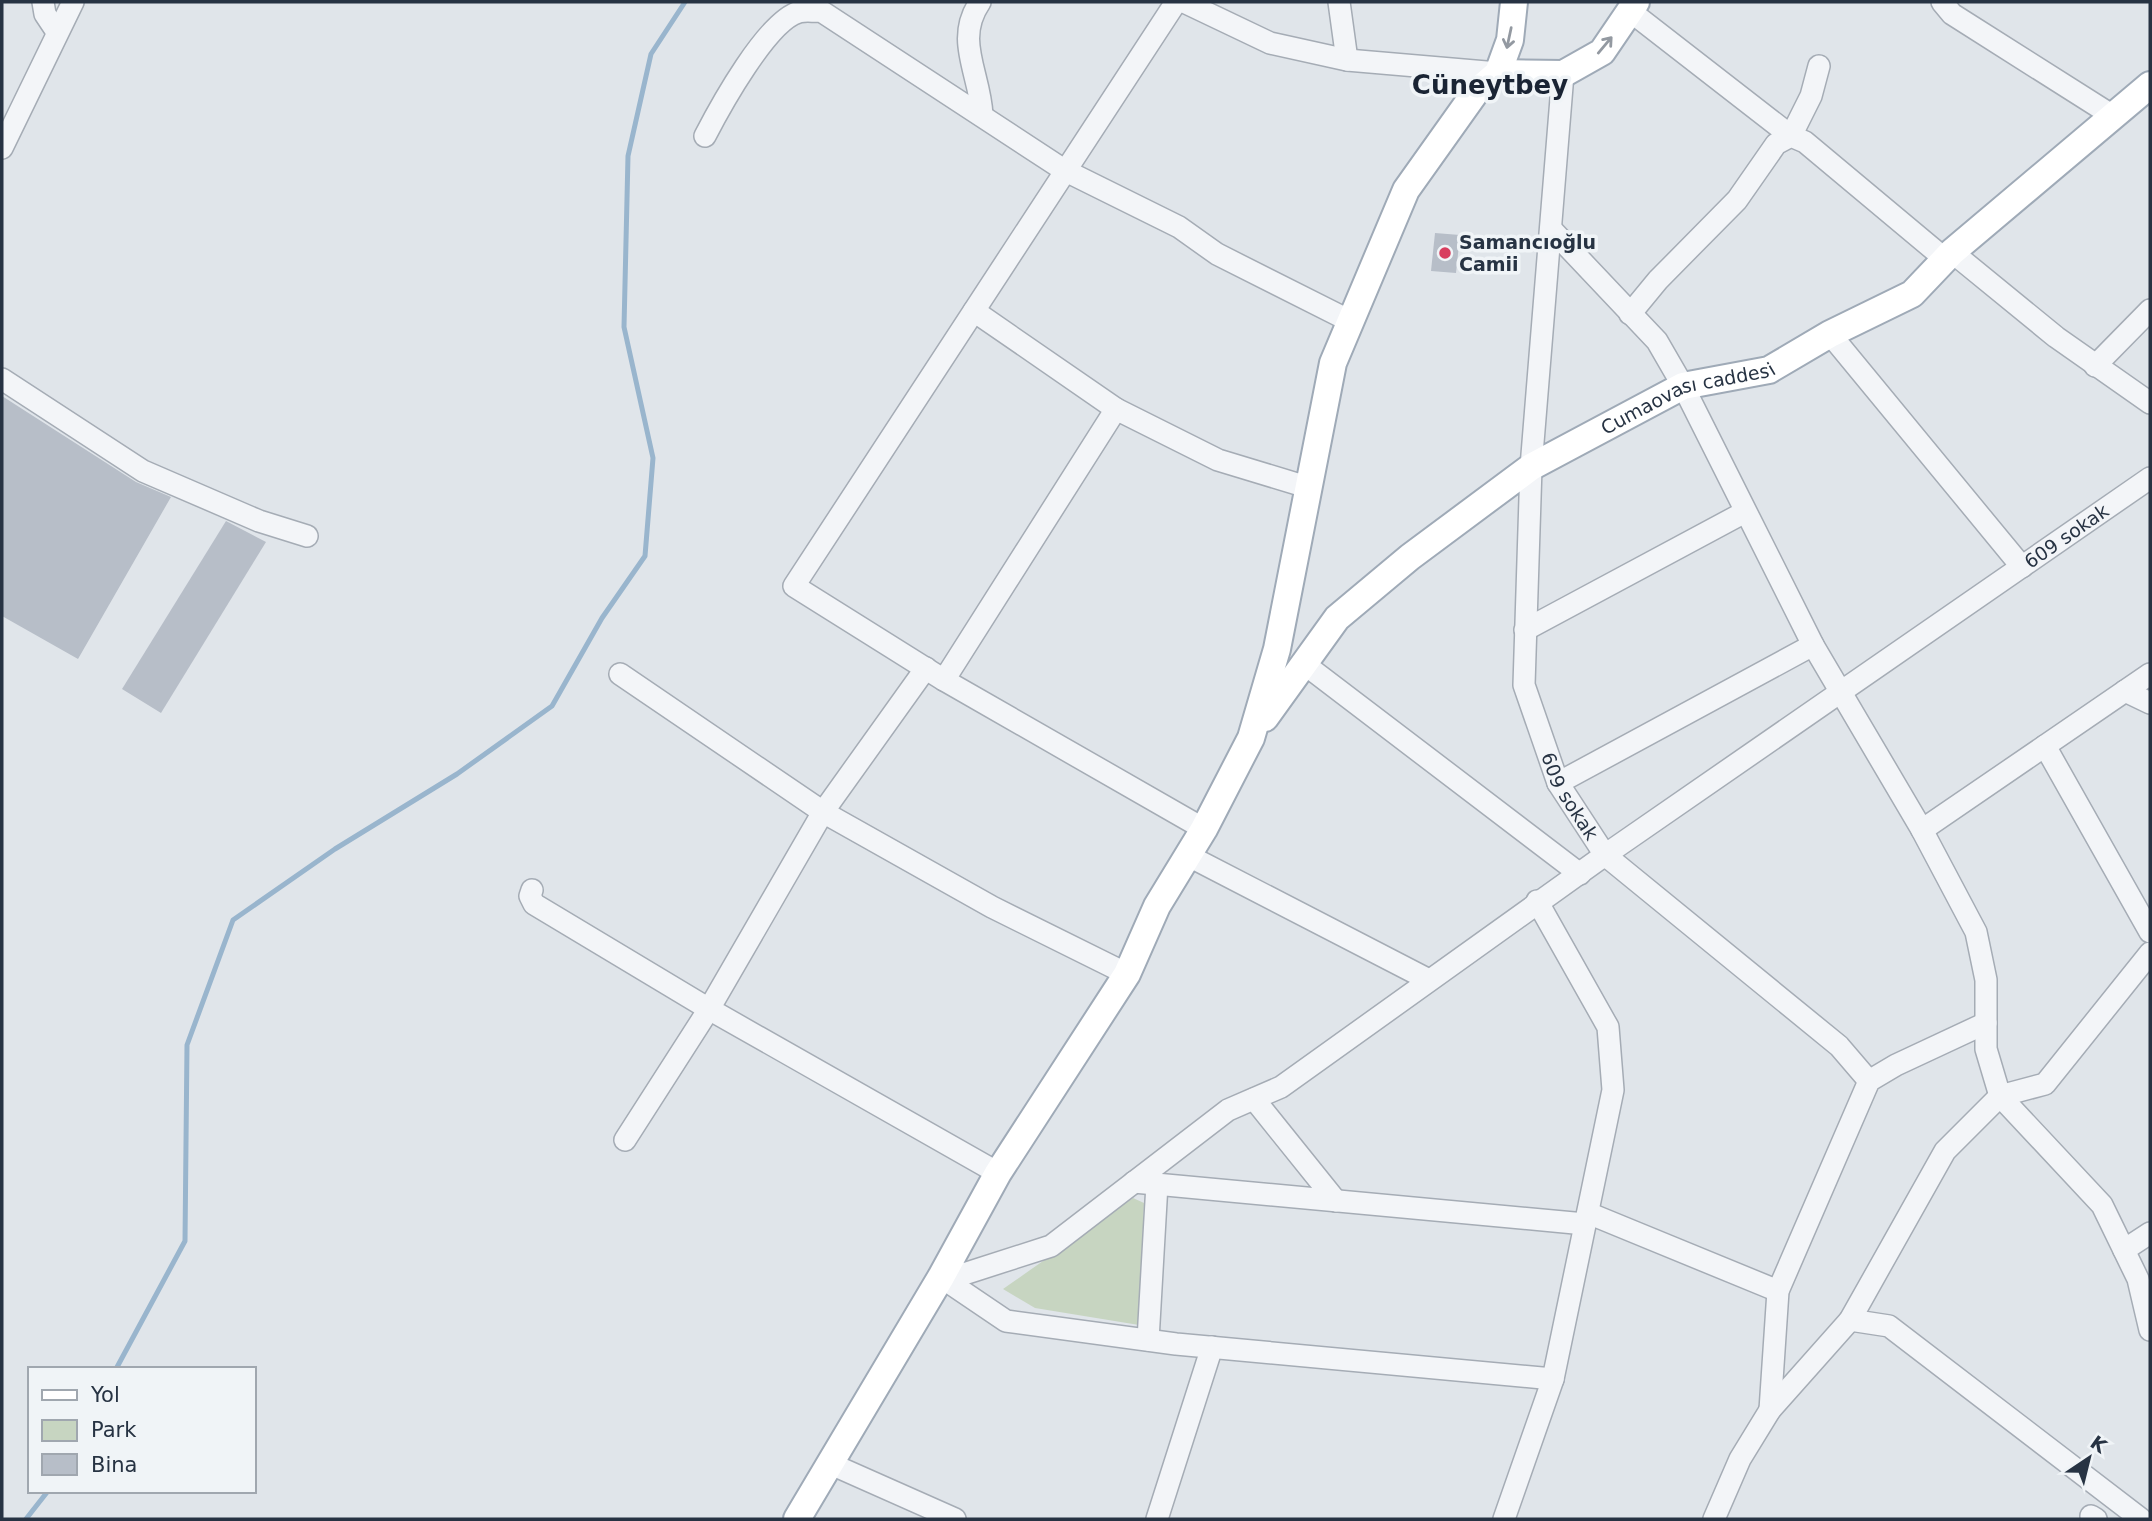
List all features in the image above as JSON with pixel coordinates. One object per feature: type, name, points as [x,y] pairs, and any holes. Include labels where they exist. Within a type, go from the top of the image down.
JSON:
[{"type":"main road","points":[[797,1519],[941,1276],[998,1173],[1127,974],[1157,906],[1204,829],[1251,738],[1278,649],[1307,487],[1333,363],[1406,190],[1475,93],[1498,73],[1510,40],[1514,2]]},
{"type":"main road","points":[[1498,73],[1563,74],[1602,52],[1633,6]]},
{"type":"main road","name":"Cumaovası caddesi","points":[[1251,738],[1337,618],[1410,557],[1531,467],[1683,386],[1769,370],[1830,334],[1912,293],[1949,256],[2150,85]]},
{"type":"street","points":[[43,2],[45,14],[57,33]]},
{"type":"street","points":[[2,148],[73,2]]},
{"type":"street","points":[[980,2],[968,22],[967,34],[981,90],[982,115]]},
{"type":"street","points":[[1176,2],[794,586],[944,680],[1204,829]]},
{"type":"street","points":[[1184,2],[1270,43],[1347,60],[1498,73]]},
{"type":"street","points":[[1339,2],[1347,60]]},
{"type":"street","points":[[1942,2],[1952,14],[2113,116]]},
{"type":"street","points":[[1633,6],[1791,136],[1805,142],[1949,256],[2095,366],[2150,403]]},
{"type":"street","points":[[705,136],[733,81],[776,30],[799,12],[821,11],[1064,170],[1179,227],[1217,254],[1350,321]]},
{"type":"street","points":[[1630,314],[1658,280],[1737,200],[1776,144],[1791,136],[1811,96],[1819,66]]},
{"type":"street","name":"609 sokak","points":[[1563,74],[1531,467],[1524,685],[1558,783],[1605,855],[1838,691],[2150,478]]},
{"type":"street","points":[[1551,229],[1657,341],[1683,386],[1813,645],[1923,830],[1976,932],[1986,980],[1986,1049],[2000,1097],[2102,1205],[2146,1299],[2150,1330]]},
{"type":"street","points":[[2095,366],[2150,310]]},
{"type":"street","points":[[974,312],[1116,409],[1218,460],[1307,487]]},
{"type":"street","points":[[1830,334],[2022,566]]},
{"type":"street","points":[[2,379],[143,471],[259,521],[307,536]]},
{"type":"street","points":[[944,680],[1116,409]]},
{"type":"street","points":[[1525,630],[1745,512]]},
{"type":"street","points":[[1558,783],[1813,645]]},
{"type":"street","points":[[1303,663],[1580,874]]},
{"type":"street","points":[[625,1140],[709,1009],[823,811],[926,668]]},
{"type":"street","points":[[620,674],[823,811],[992,907],[1127,974]]},
{"type":"street","points":[[1923,830],[2150,674]]},
{"type":"street","points":[[2125,691],[2150,703]]},
{"type":"street","points":[[2045,746],[2150,932]]},
{"type":"street","points":[[1187,855],[1429,980]]},
{"type":"street","points":[[941,1276],[967,1273],[1051,1246],[1228,1110],[1281,1087],[1537,901],[1605,855],[1839,1046],[1869,1082]]},
{"type":"street","points":[[533,890],[530,896],[534,904],[709,1009],[998,1173]]},
{"type":"street","points":[[1504,1519],[1553,1379],[1613,1090],[1608,1027],[1537,901]]},
{"type":"street","points":[[1714,1519],[1740,1460],[1770,1410],[1850,1320],[1945,1151],[2000,1097],[2045,1084],[2150,953]]},
{"type":"street","points":[[1770,1410],[1778,1292],[1869,1082],[1896,1065],[1986,1023]]},
{"type":"street","points":[[1254,1099],[1336,1201]]},
{"type":"street","points":[[1135,1182],[1336,1201],[1586,1218],[1778,1292]]},
{"type":"street","points":[[1148,1340],[1157,1184]]},
{"type":"street","points":[[2124,1250],[2150,1233]]},
{"type":"street","points":[[941,1276],[1006,1321],[1212,1347],[1553,1379]]},
{"type":"street","points":[[1850,1320],[1889,1326],[2141,1519]]},
{"type":"street","points":[[1157,1519],[1212,1347]]},
{"type":"street","points":[[831,1464],[955,1519]]},
{"type":"green space","points":[[1133,1198],[1144,1203],[1139,1325],[1035,1308],[1003,1289]]},
{"type":"building","name":"Samancıoğlu Camii","points":[[1435,233],[1460,235],[1456,273],[1431,271]]},
{"type":"building","points":[[2,396],[136,482],[171,497],[78,659],[2,616]]},
{"type":"building","points":[[226,521],[266,542],[161,713],[122,689]]},
{"type":"waterway","points":[[117,1367],[185,1241],[187,1045],[233,920],[335,849],[457,774],[552,706],[602,618],[645,556],[653,458],[624,327],[628,156],[651,54],[685,2]]},
{"type":"waterway","points":[[26,1519],[46,1493]]},
{"type":"place","name":"Samancıoğlu Camii","points":[[1445,253]]},
{"type":"district","name":"Cüneytbey","points":[[1490,85]]}]
